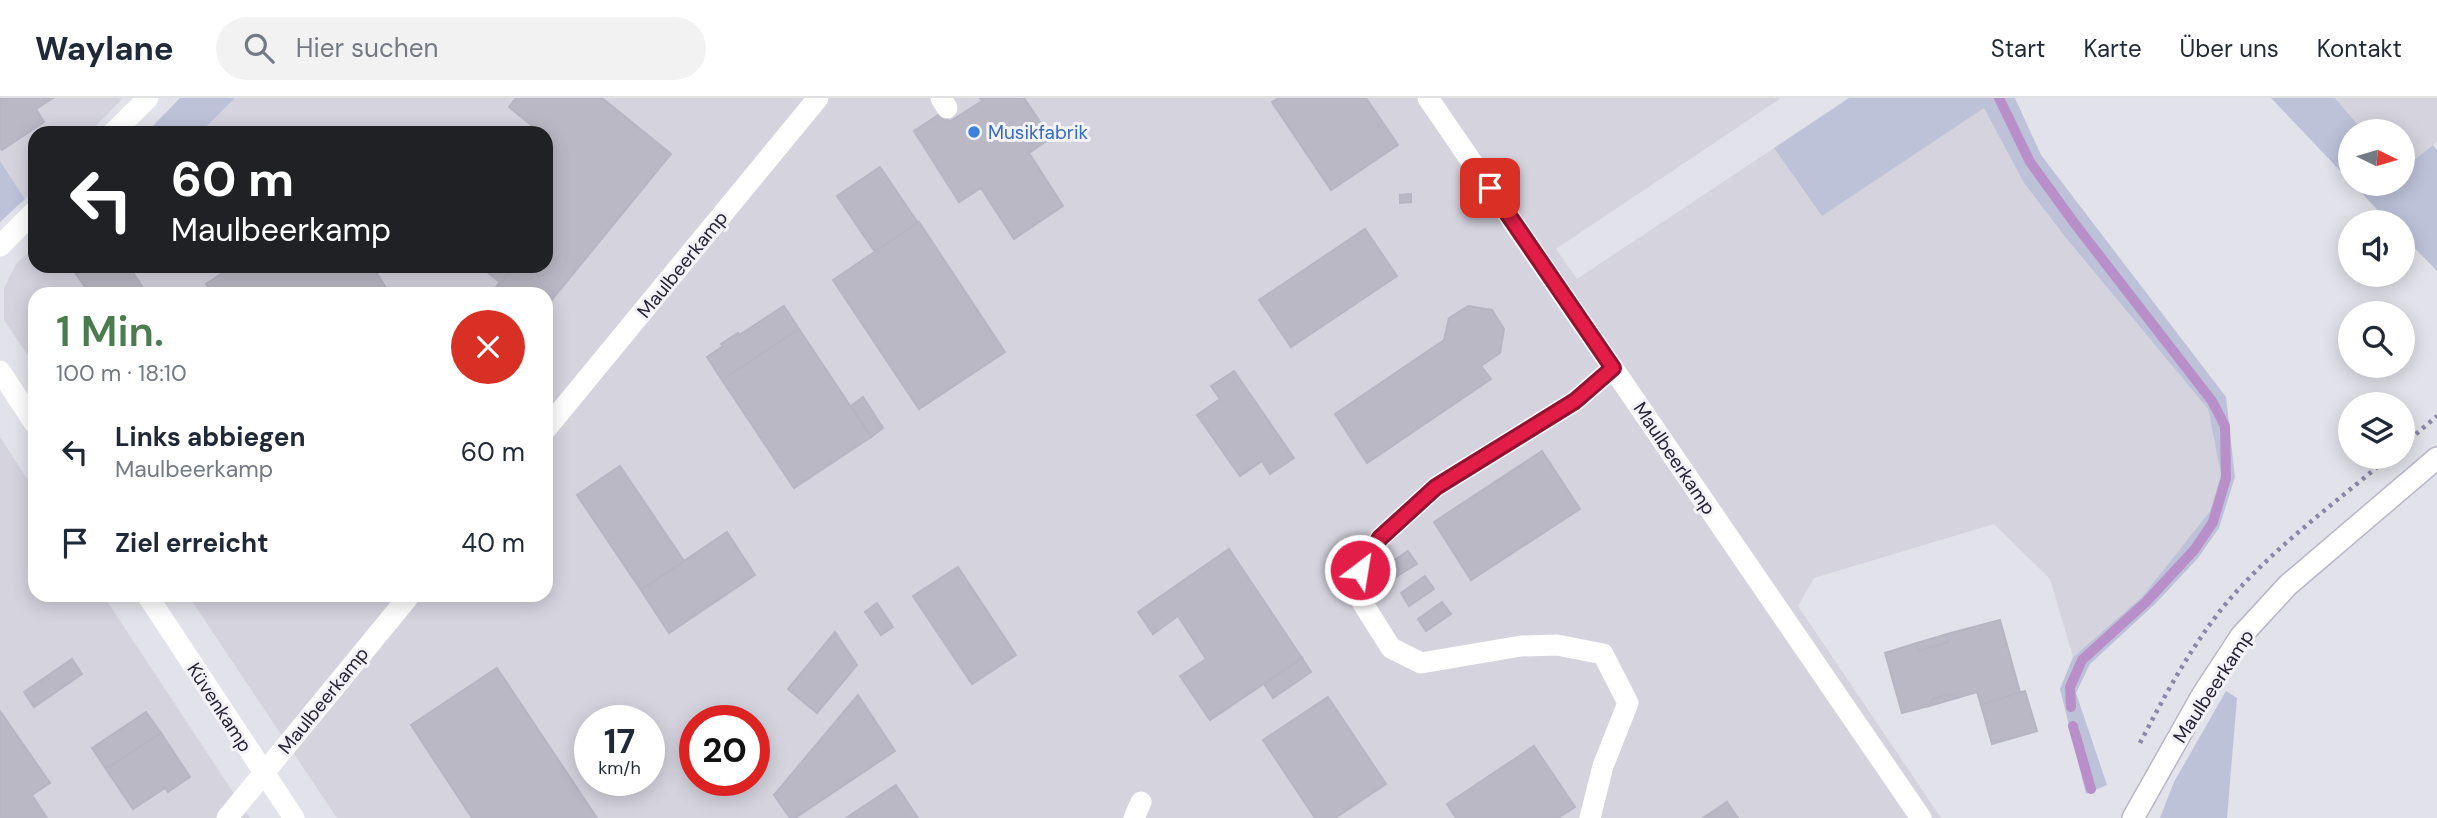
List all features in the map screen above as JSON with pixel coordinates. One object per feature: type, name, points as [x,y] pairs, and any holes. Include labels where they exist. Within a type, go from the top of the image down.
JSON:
[{"type":"street","points":[[120,126],[148,98]]},
{"type":"street","name":"Maulbeerkamp","points":[[553,420],[818,98]]},
{"type":"street","name":"Maulbeerkamp","points":[[1428,98],[1921,818]]},
{"type":"street","points":[[0,246],[28,218]]},
{"type":"street","points":[[1590,818],[1604,766],[1628,703],[1603,654],[1557,645],[1521,646],[1421,663],[1391,648],[1362,602],[1360,570],[1380,538],[1436,487],[1575,401],[1613,368]]},
{"type":"street","points":[[0,371],[28,413]]},
{"type":"street","name":"Maulbeerkamp","points":[[2133,818],[2203,694],[2242,636],[2288,585],[2437,458]]},
{"type":"street","name":"Küvenkamp","points":[[152,602],[294,818]]},
{"type":"street","name":"Maulbeerkamp","points":[[227,818],[404,602]]},
{"type":"path","points":[[2415,435],[2437,416]]},
{"type":"shaded area","points":[[0,98],[123,98],[96,126],[28,126],[28,196],[25,199],[0,161]]},
{"type":"shaded area","points":[[180,98],[235,98],[207,126],[153,126]]},
{"type":"shaded area","points":[[235,98],[1781,98],[1556,249],[1577,279],[1774,148],[1823,215],[1984,107],[2024,183],[2066,238],[2208,409],[2221,474],[2210,511],[2142,597],[2073,657],[2050,579],[1994,524],[1814,578],[1798,606],[1941,818],[337,818],[193,602],[553,602],[553,287],[28,287],[28,356],[4,320],[4,288],[16,264],[28,253],[28,273],[553,273],[553,126],[207,126]]},
{"type":"shaded area","points":[[1849,98],[2015,98],[2041,155],[2226,397],[2235,477],[2219,528],[2198,558],[2155,604],[2090,664],[2076,693],[2107,785],[2086,794],[2060,689],[2073,657],[2142,597],[2210,511],[2221,474],[2208,409],[2066,238],[2024,183],[1984,108],[1822,216],[1774,148]]},
{"type":"shaded area","points":[[2271,98],[2335,98],[2353,119],[2338,119],[2338,168]]},
{"type":"shaded area","points":[[2335,98],[2437,98],[2437,142],[2415,159],[2415,119],[2353,119]]},
{"type":"shaded area","points":[[2433,145],[2437,150],[2437,271],[2415,248],[2415,210],[2378,210],[2364,196],[2415,196],[2415,159]]},
{"type":"shaded area","points":[[0,161],[25,199],[0,222]]},
{"type":"shaded area","points":[[0,437],[28,480],[28,602],[108,602],[250,818],[0,818]]},
{"type":"shaded area","points":[[2226,691],[2237,698],[2227,818],[2160,818],[2174,782]]},
{"type":"building","points":[[0,98],[53,98],[36,109],[44,122],[38,126],[28,126],[28,133],[2,150]]},
{"type":"building","points":[[516,98],[602,98],[671,154],[553,298],[553,287],[496,287],[508,273],[553,273],[553,126],[532,126],[509,107]]},
{"type":"building","points":[[980,98],[1024,98],[1051,138],[1029,153],[1063,206],[1014,239],[981,188],[959,202],[914,131],[943,112],[949,122],[982,101]]},
{"type":"building","points":[[1279,98],[1366,98],[1398,145],[1331,190],[1272,102]]},
{"type":"building","points":[[880,167],[918,223],[875,252],[837,196]]},
{"type":"building","points":[[1411,194],[1411,202],[1400,203],[1400,195]]},
{"type":"building","points":[[919,222],[1005,352],[919,409],[833,280]]},
{"type":"building","points":[[1365,229],[1397,276],[1291,347],[1259,300]]},
{"type":"building","points":[[75,273],[134,273],[142,287],[85,287]]},
{"type":"building","points":[[222,273],[376,273],[386,287],[208,287],[206,284]]},
{"type":"building","points":[[489,273],[509,273],[501,283]]},
{"type":"building","points":[[784,306],[799,329],[722,380],[707,357],[723,346],[721,344]]},
{"type":"building","points":[[1468,306],[1492,310],[1504,329],[1500,353],[1481,366],[1491,379],[1367,463],[1335,414],[1444,340],[1449,318]]},
{"type":"building","points":[[799,329],[871,437],[794,488],[722,380]]},
{"type":"building","points":[[1234,371],[1294,458],[1270,474],[1262,461],[1240,476],[1197,415],[1220,399],[1211,386]]},
{"type":"building","points":[[863,397],[883,428],[871,437],[851,406]]},
{"type":"building","points":[[1542,451],[1580,509],[1471,580],[1434,522]]},
{"type":"building","points":[[620,466],[684,561],[641,590],[577,495]]},
{"type":"building","points":[[727,532],[755,575],[669,633],[641,590]]},
{"type":"building","points":[[1229,549],[1302,658],[1210,720],[1180,676],[1206,659],[1178,616],[1153,634],[1138,612]]},
{"type":"building","points":[[1408,551],[1417,564],[1391,580],[1383,568]]},
{"type":"building","points":[[958,567],[1016,655],[972,684],[913,596]]},
{"type":"building","points":[[1425,576],[1434,589],[1409,606],[1401,593]]},
{"type":"building","points":[[1442,602],[1451,614],[1426,631],[1418,619]]},
{"type":"building","points":[[877,603],[893,627],[881,635],[865,612]]},
{"type":"building","points":[[2000,620],[2020,692],[1981,705],[1977,692],[1957,698],[1950,694],[1933,699],[1929,706],[1902,713],[1885,653],[1917,643],[1919,651],[1948,642],[1947,634]]},
{"type":"building","points":[[835,632],[857,665],[817,713],[788,689]]},
{"type":"building","points":[[1947,634],[1948,642],[1919,651],[1917,643]]},
{"type":"building","points":[[1302,658],[1311,672],[1273,698],[1264,684]]},
{"type":"building","points":[[72,659],[82,674],[34,707],[24,692]]},
{"type":"building","points":[[497,668],[574,784],[574,796],[582,796],[597,818],[472,818],[411,725]]},
{"type":"building","points":[[2025,691],[2037,731],[1992,744],[1981,705]]},
{"type":"building","points":[[1950,694],[1957,698],[1929,706],[1933,699]]},
{"type":"building","points":[[858,695],[895,751],[795,818],[790,818],[774,795]]},
{"type":"building","points":[[1328,697],[1386,784],[1335,818],[1315,818],[1263,740]]},
{"type":"building","points":[[0,711],[50,783],[32,795],[47,818],[0,818]]},
{"type":"building","points":[[146,712],[161,733],[106,769],[92,748]]},
{"type":"building","points":[[161,733],[190,777],[168,792],[165,788],[133,809],[106,769]]},
{"type":"building","points":[[1534,746],[1575,807],[1558,818],[1456,818],[1447,804]]},
{"type":"building","points":[[896,785],[918,818],[846,818]]},
{"type":"building","points":[[1727,802],[1738,818],[1703,818]]},
{"type":"waterway","points":[[1999,98],[2030,162],[2212,401],[2225,426],[2226,478],[2213,522],[2195,549],[2146,602],[2082,660],[2070,687],[2071,707]]},
{"type":"waterway","points":[[2073,726],[2091,789]]},
{"type":"place","name":"Musikfabrik","points":[[974,132]]},
{"type":"route","points":[[1360,570],[1380,538],[1436,487],[1575,401],[1613,368],[1490,188]]}]
